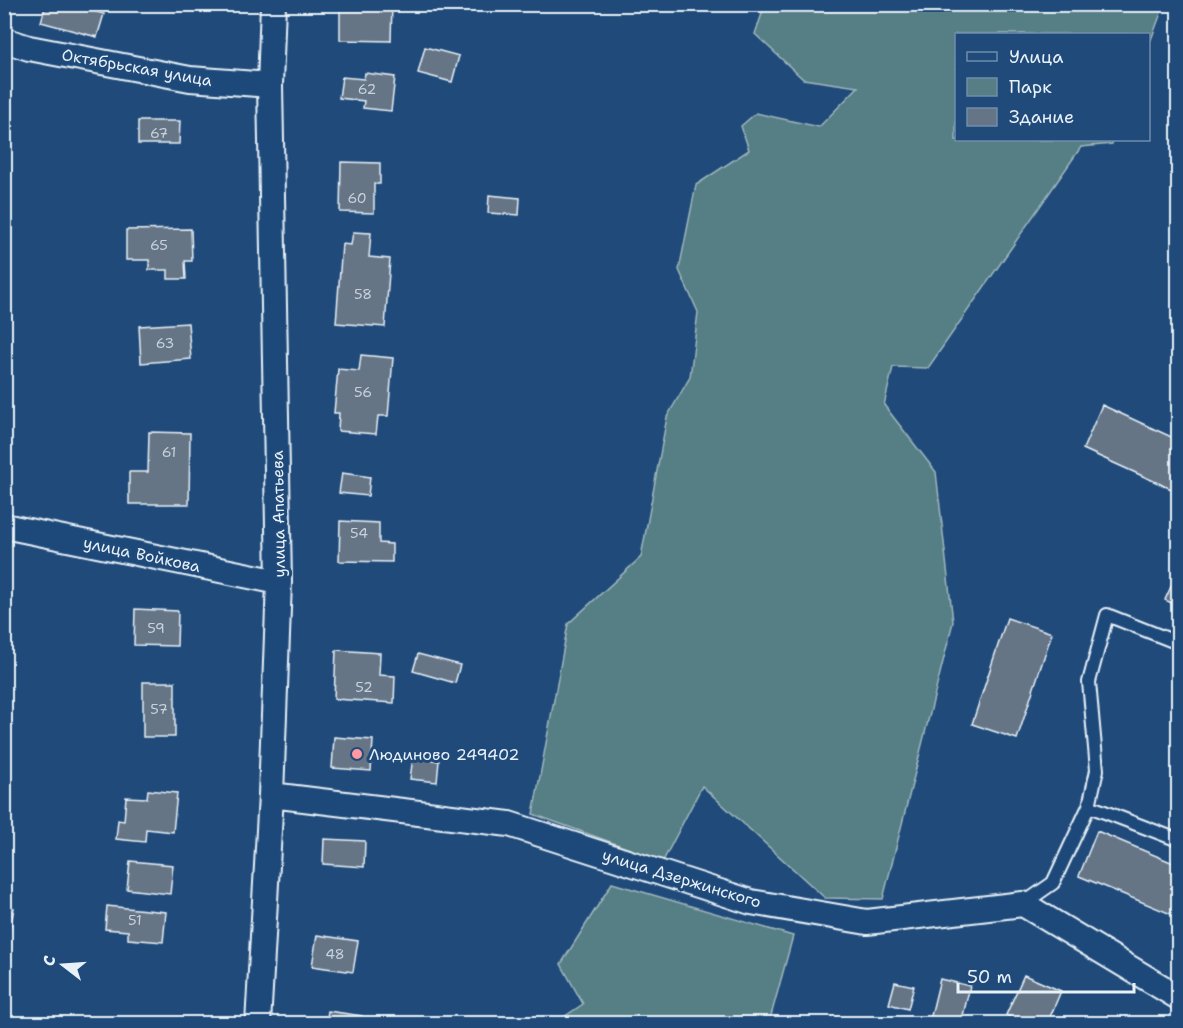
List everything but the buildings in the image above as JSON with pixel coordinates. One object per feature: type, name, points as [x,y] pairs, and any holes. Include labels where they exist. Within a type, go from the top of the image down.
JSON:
[{"type":"street","name":"улица Апатьева","points":[[258,1023],[272,795],[279,582],[270,85],[273,4]]},
{"type":"street","name":"Октябрьская улица","points":[[4,40],[29,48],[190,79],[270,85]]},
{"type":"street","name":"улица Войкова","points":[[4,526],[279,582]]},
{"type":"street","name":"улица Дзержинского","points":[[272,795],[509,824],[751,902],[867,922],[1023,904]]},
{"type":"street","points":[[1023,904],[1179,997]]},
{"type":"lane","points":[[1023,904],[1053,883],[1089,806],[1097,770],[1089,682],[1107,615],[1179,643]]},
{"type":"lane","points":[[1089,806],[1179,840]]},
{"type":"green space","points":[[765,5],[1164,5],[1150,42],[1150,33],[955,33],[955,141],[1113,141],[1112,144],[1081,147],[928,368],[893,367],[884,405],[936,472],[953,622],[883,899],[825,898],[702,786],[663,861],[533,814],[568,624],[641,557],[667,417],[690,377],[698,312],[679,270],[696,185],[749,150],[741,126],[756,113],[819,127],[858,87],[803,79],[755,34]]},
{"type":"green space","points":[[612,883],[793,936],[769,1023],[555,1023],[583,1004],[561,964]]},
{"type":"place","name":"Людиново 249402","points":[[357,754]]}]
